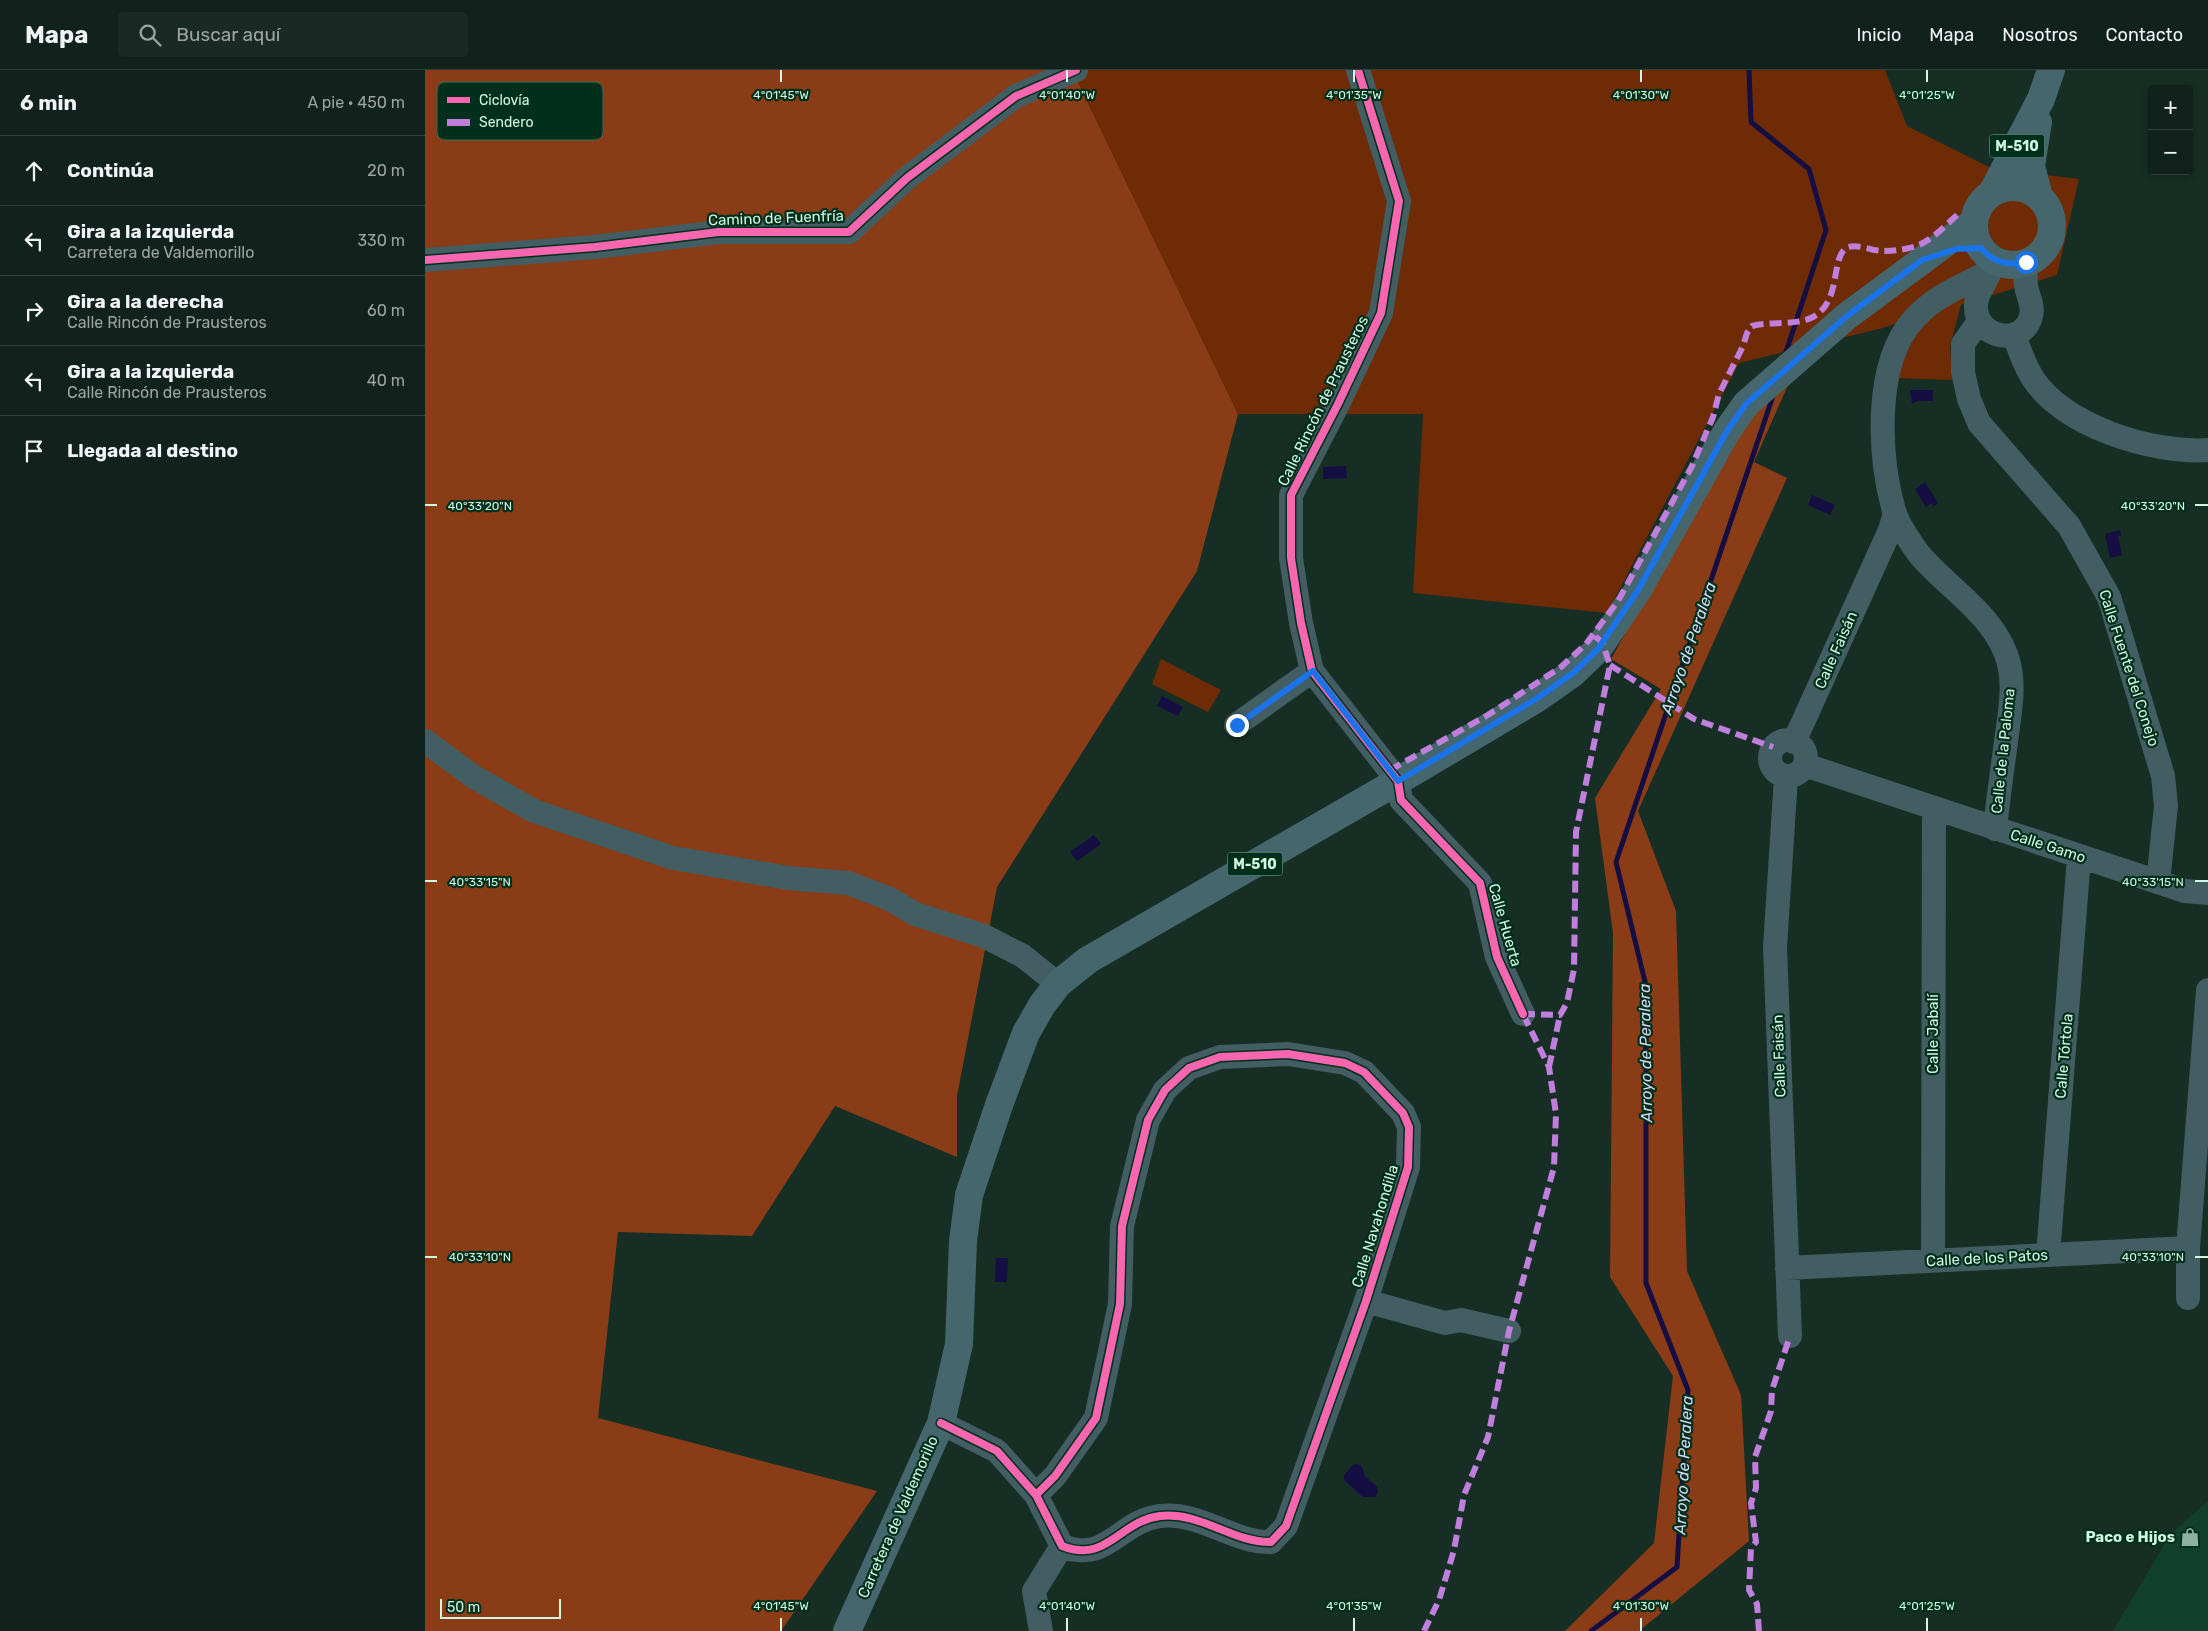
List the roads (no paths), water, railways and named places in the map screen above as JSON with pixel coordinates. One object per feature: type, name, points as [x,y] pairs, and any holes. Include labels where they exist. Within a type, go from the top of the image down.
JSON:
[{"type":"main road","name":"M-510","points":[[1974,222],[1983,200],[1993,192],[2041,99],[2051,70]]},
{"type":"main road","name":"M-510","points":[[1988,259],[2015,264],[2026,262],[2045,249],[2052,228],[2046,206],[2039,197],[2031,166],[2041,99]]},
{"type":"main road","points":[[1993,192],[2016,187],[2029,190],[2039,197]]},
{"type":"main road","points":[[1974,222],[1974,231],[1988,259]]},
{"type":"main road","name":"Carretera de Valdemorillo","points":[[847,1631],[941,1423],[959,1344],[963,1241],[969,1195],[1026,1034],[1042,1005],[1058,984],[1088,960],[1398,781],[1536,699],[1573,673],[1598,649],[1638,590],[1727,431],[1746,404],[1847,316],[1974,222]]},
{"type":"main road","name":"Carretera de Valdemorillo","points":[[1922,260],[1956,249],[1988,259]]},
{"type":"street","name":"Camino de Fuenfría","points":[[425,260],[595,247],[719,232],[849,232],[907,178],[1016,96],[1076,70]]},
{"type":"street","name":"Calle Rincón de Prausteros","points":[[1358,70],[1399,201],[1381,313],[1339,404],[1291,495],[1291,558],[1301,623],[1313,671],[1398,781]]},
{"type":"street","name":"Calle de la Paloma","points":[[1988,259],[1951,292],[1937,298],[1913,319],[1900,341],[1889,370],[1883,409],[1883,442],[1895,513],[1919,553],[1995,632],[2009,664],[2011,700],[1995,829]]},
{"type":"street","name":"Calle Fuente del Conejo","points":[[1988,259],[1989,277],[1979,291],[1977,314],[1963,344],[1963,372],[1969,398],[1979,423],[2069,526],[2109,597],[2163,776],[2166,806],[2158,882]]},
{"type":"street","points":[[1951,292],[1967,295],[1986,330],[1995,335],[2013,335],[2024,328],[2031,316],[2031,302],[2026,287],[2026,262]]},
{"type":"street","points":[[2013,335],[2032,377],[2049,397],[2084,421],[2132,442],[2183,452],[2208,450]]},
{"type":"street","name":"Calle Faisán","points":[[1794,742],[1890,530],[1895,513]]},
{"type":"street","points":[[1877,559],[1902,552],[1919,553]]},
{"type":"street","points":[[1237,725],[1313,671]]},
{"type":"street","points":[[425,741],[474,777],[534,811],[673,858],[788,878],[848,883],[890,899],[915,914],[984,936],[1023,956],[1058,984]]},
{"type":"street","points":[[1779,742],[1794,742],[1804,751],[1795,771],[1778,774],[1769,762],[1770,754],[1779,742]]},
{"type":"street","name":"Calle Faisán","points":[[1790,1336],[1775,947],[1795,771]]},
{"type":"street","name":"Calle Gamo","points":[[1795,771],[1934,808],[2185,891],[2208,893]]},
{"type":"street","name":"Calle Huerta","points":[[1398,781],[1401,800],[1480,883],[1497,957],[1523,1014]]},
{"type":"street","name":"Calle Jabalí","points":[[1933,1261],[1934,808]]},
{"type":"street","name":"Calle Tórtola","points":[[2048,1255],[2079,857]]},
{"type":"street","points":[[2188,1298],[2188,1248],[2208,990]]},
{"type":"street","name":"Calle Navahondilla","points":[[1037,1495],[1055,1476],[1096,1418],[1120,1304],[1122,1226],[1148,1120],[1165,1090],[1189,1068],[1220,1057],[1279,1055],[1345,1063],[1364,1072],[1403,1113],[1409,1127],[1409,1167],[1366,1301],[1287,1526],[1271,1542],[1255,1542],[1206,1522],[1184,1517],[1160,1516],[1138,1522],[1103,1548],[1089,1552],[1075,1552],[1062,1546]]},
{"type":"street","name":"Calle de los Patos","points":[[1787,1268],[2188,1248]]},
{"type":"street","name":"Calle Navahondilla","points":[[1366,1301],[1445,1323],[1461,1320],[1509,1331]]},
{"type":"street","points":[[941,1423],[997,1450],[1037,1495],[1062,1546],[1034,1591],[1041,1631]]},
{"type":"waterway","points":[[1749,70],[1751,122],[1809,169],[1826,230],[1785,355]]},
{"type":"waterway","name":"Arroyo de Peralera","points":[[1591,1631],[1677,1567],[1688,1390],[1646,1283],[1646,986],[1616,862],[1774,393]]},
{"type":"place","name":"Paco e Hijos","points":[[2190,1537]]}]
